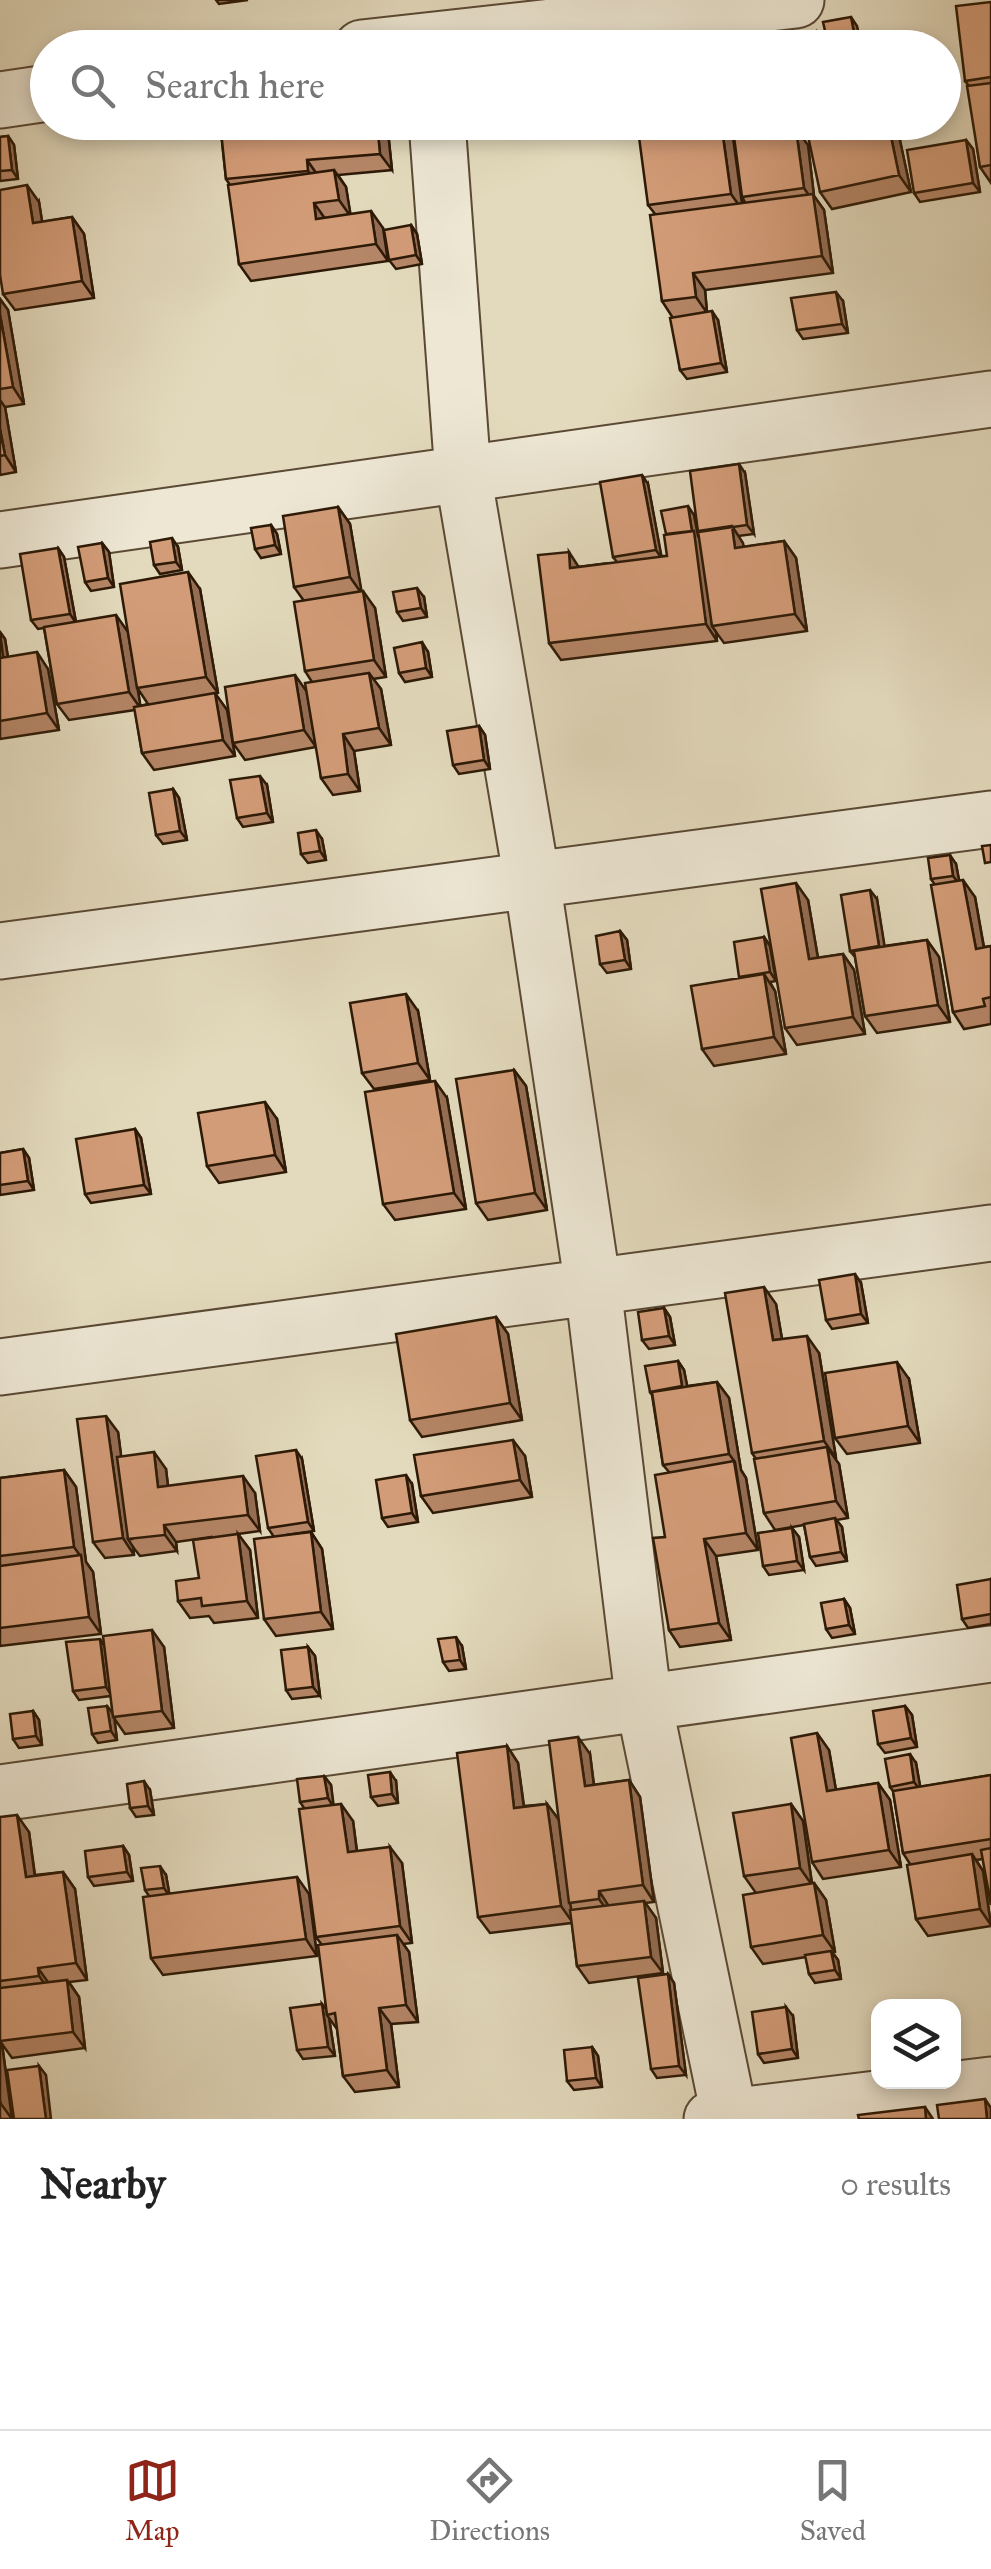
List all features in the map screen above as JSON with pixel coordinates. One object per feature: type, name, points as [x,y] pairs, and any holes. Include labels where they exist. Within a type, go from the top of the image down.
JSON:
[{"type":"street","points":[[429,28],[796,0]]},
{"type":"street","points":[[0,100],[30,96]]},
{"type":"street","points":[[439,140],[464,474],[532,880],[592,1287],[644,1704],[724,2118],[991,2086]]},
{"type":"street","points":[[0,540],[991,399]]},
{"type":"street","points":[[0,951],[991,819]]},
{"type":"street","points":[[0,1367],[991,1233]]},
{"type":"street","points":[[0,1792],[991,1654]]},
{"type":"building","points":[[991,2],[991,77],[965,81],[956,6]]},
{"type":"building","points":[[851,17],[854,30],[825,30],[823,22]]},
{"type":"building","points":[[991,83],[991,165],[980,167],[967,86]]},
{"type":"building","points":[[8,136],[12,170],[0,171],[0,137]]},
{"type":"building","points":[[222,140],[379,140],[380,154],[307,160],[308,171],[226,179]]},
{"type":"building","points":[[639,140],[724,140],[731,194],[648,205]]},
{"type":"building","points":[[734,140],[797,140],[804,188],[742,197]]},
{"type":"building","points":[[809,140],[892,140],[899,175],[820,192]]},
{"type":"building","points":[[966,140],[973,183],[914,193],[907,150]]},
{"type":"building","points":[[334,170],[339,200],[314,203],[316,219],[371,211],[376,244],[239,264],[228,185]]},
{"type":"building","points":[[27,185],[33,223],[72,217],[82,281],[3,294],[0,190]]},
{"type":"building","points":[[813,194],[822,256],[693,273],[696,297],[662,301],[650,215]]},
{"type":"building","points":[[411,225],[416,255],[389,260],[384,230]]},
{"type":"building","points":[[836,292],[842,324],[797,330],[791,298]]},
{"type":"building","points":[[712,311],[721,363],[680,370],[670,318]]},
{"type":"building","points":[[0,315],[13,387],[0,389]]},
{"type":"building","points":[[0,429],[5,455],[0,456]]},
{"type":"building","points":[[739,464],[747,525],[698,532],[690,471]]},
{"type":"building","points":[[642,475],[656,550],[613,557],[600,482]]},
{"type":"building","points":[[688,506],[692,531],[666,534],[661,511]]},
{"type":"building","points":[[338,507],[350,577],[294,587],[283,516]]},
{"type":"building","points":[[271,525],[275,545],[255,549],[251,528]]},
{"type":"building","points":[[732,526],[735,548],[784,541],[795,614],[712,626],[698,531]]},
{"type":"building","points":[[694,531],[706,624],[549,643],[538,555],[569,552],[570,568],[667,556],[664,535]]},
{"type":"building","points":[[172,538],[176,562],[154,565],[150,542]]},
{"type":"building","points":[[102,543],[108,578],[85,582],[78,547]]},
{"type":"building","points":[[58,548],[70,614],[31,620],[20,554]]},
{"type":"building","points":[[188,572],[206,677],[137,688],[120,584]]},
{"type":"building","points":[[417,588],[421,608],[397,612],[393,592]]},
{"type":"building","points":[[363,591],[374,660],[305,671],[294,602]]},
{"type":"building","points":[[116,615],[129,692],[57,704],[44,627]]},
{"type":"building","points":[[422,642],[426,668],[399,673],[394,648]]},
{"type":"building","points":[[37,652],[47,713],[0,721],[0,658]]},
{"type":"building","points":[[369,673],[379,728],[343,734],[348,774],[321,778],[305,683]]},
{"type":"building","points":[[295,675],[304,730],[233,743],[225,687]]},
{"type":"building","points":[[215,693],[223,740],[142,753],[134,707]]},
{"type":"building","points":[[479,726],[484,760],[453,765],[447,731]]},
{"type":"building","points":[[260,776],[267,813],[237,818],[230,780]]},
{"type":"building","points":[[173,789],[180,831],[156,835],[149,793]]},
{"type":"building","points":[[316,830],[320,851],[301,854],[298,833]]},
{"type":"building","points":[[991,845],[991,862],[985,863],[982,846]]},
{"type":"building","points":[[950,855],[953,876],[931,879],[928,858]]},
{"type":"building","points":[[963,880],[976,949],[991,946],[991,997],[983,999],[985,1006],[953,1012],[931,885]]},
{"type":"building","points":[[796,883],[809,959],[843,954],[853,1017],[785,1028],[761,889]]},
{"type":"building","points":[[870,890],[879,946],[850,951],[841,895]]},
{"type":"building","points":[[620,931],[625,960],[600,964],[596,936]]},
{"type":"building","points":[[764,937],[770,972],[739,977],[734,942]]},
{"type":"building","points":[[927,940],[938,1005],[865,1016],[854,951]]},
{"type":"building","points":[[764,974],[774,1037],[702,1049],[691,986]]},
{"type":"building","points":[[406,994],[418,1063],[362,1073],[350,1003]]},
{"type":"building","points":[[514,1070],[535,1193],[476,1203],[456,1079]]},
{"type":"building","points":[[435,1081],[454,1193],[383,1204],[365,1092]]},
{"type":"building","points":[[265,1102],[275,1155],[207,1166],[198,1113]]},
{"type":"building","points":[[135,1129],[144,1185],[85,1194],[76,1139]]},
{"type":"building","points":[[23,1149],[28,1181],[0,1185],[0,1153]]},
{"type":"building","points":[[855,1274],[861,1314],[826,1320],[819,1280]]},
{"type":"building","points":[[764,1287],[773,1340],[807,1336],[824,1441],[752,1453],[725,1293]]},
{"type":"building","points":[[664,1308],[669,1336],[642,1340],[638,1312]]},
{"type":"building","points":[[496,1317],[510,1403],[410,1420],[396,1334]]},
{"type":"building","points":[[678,1361],[682,1386],[650,1392],[645,1366]]},
{"type":"building","points":[[897,1362],[908,1426],[835,1438],[825,1373]]},
{"type":"building","points":[[717,1382],[729,1454],[663,1465],[652,1392]]},
{"type":"building","points":[[106,1416],[123,1538],[93,1542],[77,1419]]},
{"type":"building","points":[[513,1440],[520,1480],[421,1496],[414,1455]]},
{"type":"building","points":[[827,1447],[836,1501],[764,1513],[754,1459]]},
{"type":"building","points":[[296,1450],[308,1522],[268,1528],[256,1456]]},
{"type":"building","points":[[154,1452],[158,1487],[243,1476],[248,1515],[164,1525],[165,1535],[128,1539],[117,1457]]},
{"type":"building","points":[[734,1461],[746,1533],[704,1539],[719,1623],[669,1630],[653,1538],[665,1537],[655,1475]]},
{"type":"building","points":[[64,1470],[74,1547],[0,1556],[0,1478]]},
{"type":"building","points":[[406,1475],[412,1513],[382,1518],[376,1480]]},
{"type":"building","points":[[835,1518],[841,1552],[810,1557],[804,1524]]},
{"type":"building","points":[[792,1528],[797,1561],[763,1566],[758,1533]]},
{"type":"building","points":[[311,1532],[321,1612],[264,1619],[254,1539]]},
{"type":"building","points":[[238,1534],[247,1601],[202,1606],[201,1598],[178,1601],[176,1581],[199,1578],[193,1540]]},
{"type":"building","points":[[81,1555],[89,1617],[0,1628],[0,1566]]},
{"type":"building","points":[[991,1579],[991,1614],[962,1619],[957,1585]]},
{"type":"building","points":[[844,1599],[849,1625],[826,1629],[821,1603]]},
{"type":"building","points":[[152,1630],[162,1711],[113,1717],[103,1636]]},
{"type":"building","points":[[456,1637],[460,1660],[443,1662],[438,1639]]},
{"type":"building","points":[[100,1639],[106,1687],[73,1691],[66,1642]]},
{"type":"building","points":[[308,1647],[313,1687],[286,1690],[281,1650]]},
{"type":"building","points":[[107,1706],[111,1731],[92,1734],[88,1708]]},
{"type":"building","points":[[905,1706],[911,1738],[878,1744],[873,1711]]},
{"type":"building","points":[[33,1711],[36,1736],[13,1739],[10,1714]]},
{"type":"building","points":[[817,1733],[827,1791],[878,1783],[889,1850],[812,1862],[791,1738]]},
{"type":"building","points":[[578,1737],[585,1786],[629,1780],[643,1885],[599,1891],[599,1899],[569,1903],[549,1741]]},
{"type":"building","points":[[507,1746],[514,1808],[547,1804],[561,1906],[478,1917],[457,1753]]},
{"type":"building","points":[[910,1754],[914,1782],[890,1787],[885,1759]]},
{"type":"building","points":[[390,1772],[392,1794],[371,1797],[368,1775]]},
{"type":"building","points":[[991,1775],[991,1839],[903,1853],[893,1791]]},
{"type":"building","points":[[324,1776],[328,1798],[300,1802],[297,1779]]},
{"type":"building","points":[[144,1781],[148,1806],[130,1808],[127,1784]]},
{"type":"building","points":[[341,1804],[348,1852],[390,1847],[400,1926],[316,1937],[299,1809]]},
{"type":"building","points":[[791,1804],[800,1868],[744,1876],[733,1813]]},
{"type":"building","points":[[17,1815],[26,1877],[63,1872],[76,1963],[38,1968],[39,1976],[0,1981],[0,1817]]},
{"type":"building","points":[[123,1846],[127,1872],[88,1877],[85,1851]]},
{"type":"building","points":[[991,1848],[991,1905],[981,1850]]},
{"type":"building","points":[[972,1854],[980,1909],[916,1919],[907,1865]]},
{"type":"building","points":[[160,1866],[164,1888],[145,1890],[141,1868]]},
{"type":"building","points":[[297,1877],[306,1939],[151,1958],[143,1897]]},
{"type":"building","points":[[814,1883],[823,1935],[751,1947],[743,1895]]},
{"type":"building","points":[[644,1901],[651,1957],[577,1966],[570,1910]]},
{"type":"building","points":[[397,1935],[406,2005],[379,2008],[387,2070],[343,2076],[335,2013],[327,2015],[318,1945]]},
{"type":"building","points":[[831,1951],[835,1970],[809,1974],[805,1955]]},
{"type":"building","points":[[668,1974],[679,2066],[651,2069],[638,1978]]},
{"type":"building","points":[[67,1980],[73,2032],[0,2041],[0,1988]]},
{"type":"building","points":[[322,2004],[328,2047],[297,2050],[290,2008]]},
{"type":"building","points":[[786,2007],[792,2049],[758,2054],[752,2012]]},
{"type":"building","points":[[592,2047],[596,2078],[567,2081],[564,2050]]},
{"type":"building","points":[[39,2066],[46,2119],[14,2119],[7,2070]]},
{"type":"building","points":[[985,2099],[987,2119],[939,2119],[937,2105]]},
{"type":"building","points":[[925,2107],[926,2119],[859,2119],[858,2115]]}]
